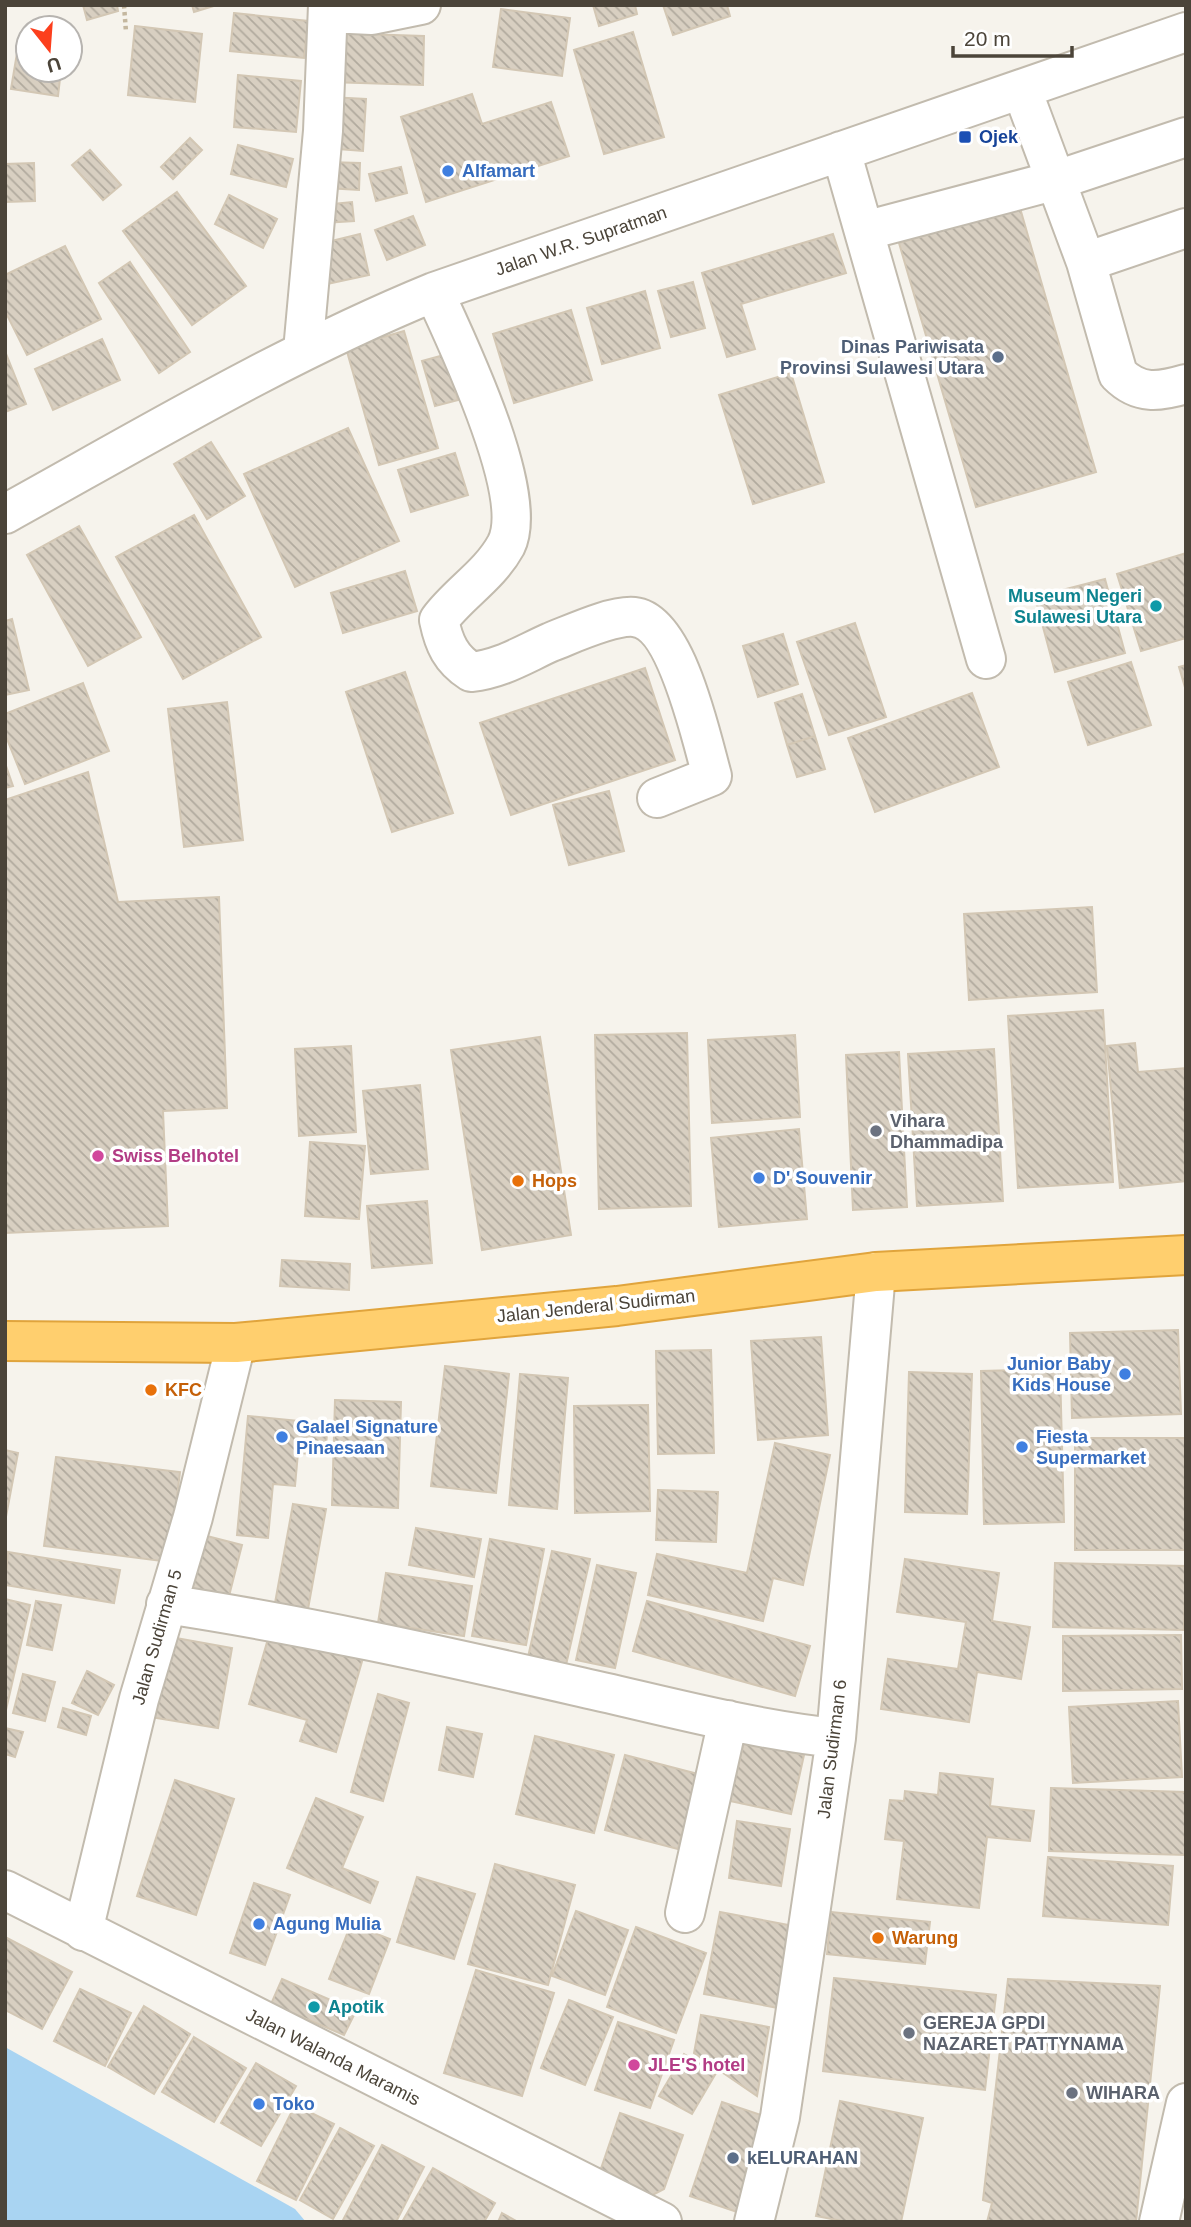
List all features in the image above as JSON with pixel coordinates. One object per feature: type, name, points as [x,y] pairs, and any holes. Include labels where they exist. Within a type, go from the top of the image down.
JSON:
[{"type":"highway","name":"Jalan Jenderal Sudirman","points":[[5,1341],[236,1343],[617,1306],[876,1272],[1186,1255]]},
{"type":"street","points":[[303,351],[321,158],[328,9],[372,15],[421,5]]},
{"type":"street","name":"Jalan W.R. Supratman","points":[[5,514],[303,351],[366,320],[434,292],[1186,32]]},
{"type":"street","points":[[1022,90],[1086,262],[1118,374],[1128,384],[1142,390],[1163,391],[1186,384]]},
{"type":"street","points":[[864,231],[1057,180],[1186,137]]},
{"type":"street","points":[[841,151],[986,659]]},
{"type":"street","points":[[1086,262],[1186,228]]},
{"type":"street","points":[[434,292],[492,431],[509,490],[510,523],[507,543],[478,583],[439,620],[443,639],[454,661],[471,673],[493,670],[599,625],[634,617],[652,625],[673,655],[712,776],[657,798]]},
{"type":"street","name":"Jalan Sudirman 6","points":[[754,2222],[780,2118],[835,1738],[876,1272]]},
{"type":"street","name":"Jalan Sudirman 5","points":[[83,1931],[139,1699],[193,1517],[236,1343]]},
{"type":"street","points":[[166,1604],[327,1632],[728,1720],[792,1733],[835,1738]]},
{"type":"street","points":[[685,1913],[728,1720]]},
{"type":"street","name":"Jalan Walanda Maramis","points":[[5,1890],[662,2222]]},
{"type":"street","points":[[1159,2222],[1178,2167],[1186,2102]]},
{"type":"path","points":[[124,5],[126,32]]},
{"type":"water","points":[[5,2047],[295,2209],[306,2222],[5,2222]]},
{"type":"building","points":[[83,5],[117,5],[118,11],[87,20]]},
{"type":"building","points":[[192,5],[217,5],[194,12]]},
{"type":"building","points":[[593,5],[635,5],[637,14],[599,26]]},
{"type":"building","points":[[663,5],[727,5],[730,16],[673,35]]},
{"type":"building","points":[[501,9],[570,18],[562,76],[493,67]]},
{"type":"building","points":[[234,13],[308,21],[304,58],[230,51]]},
{"type":"building","points":[[135,26],[202,34],[195,102],[128,95]]},
{"type":"building","points":[[633,32],[664,137],[604,154],[574,50]]},
{"type":"building","points":[[331,33],[424,36],[423,85],[329,82]]},
{"type":"building","points":[[14,71],[14,84],[59,84],[58,96],[11,89]]},
{"type":"building","points":[[238,75],[301,81],[296,132],[234,127]]},
{"type":"building","points":[[472,94],[482,124],[551,102],[569,156],[426,202],[401,117]]},
{"type":"building","points":[[329,97],[366,99],[363,151],[325,148]]},
{"type":"building","points":[[190,138],[202,150],[173,179],[161,167]]},
{"type":"building","points":[[238,145],[293,159],[286,187],[231,174]]},
{"type":"building","points":[[90,150],[121,185],[103,200],[72,165]]},
{"type":"building","points":[[327,162],[360,163],[359,190],[326,188]]},
{"type":"building","points":[[34,163],[35,201],[5,202],[5,164]]},
{"type":"building","points":[[401,167],[407,193],[376,201],[369,174]]},
{"type":"building","points":[[177,192],[246,286],[192,325],[123,231]]},
{"type":"building","points":[[229,195],[277,219],[263,248],[215,224]]},
{"type":"building","points":[[352,202],[354,221],[324,223],[323,205]]},
{"type":"building","name":"Dinas Pariwisata Provinsi Sulawesi Utara","points":[[1020,208],[1096,472],[976,507],[899,243]]},
{"type":"building","points":[[413,216],[425,245],[387,260],[375,230]]},
{"type":"building","points":[[360,234],[369,275],[327,284],[319,244]]},
{"type":"building","points":[[833,234],[846,273],[741,304],[755,349],[727,357],[702,273]]},
{"type":"building","points":[[65,246],[101,319],[27,355],[5,311],[5,275]]},
{"type":"building","points":[[130,262],[190,352],[159,373],[99,283]]},
{"type":"building","points":[[693,282],[705,328],[671,337],[658,291]]},
{"type":"building","points":[[645,291],[660,348],[602,364],[587,308]]},
{"type":"building","points":[[571,310],[592,380],[514,403],[493,334]]},
{"type":"building","points":[[404,331],[438,448],[379,465],[346,348]]},
{"type":"building","points":[[102,339],[120,380],[53,410],[35,369]]},
{"type":"building","points":[[5,351],[26,404],[5,412]]},
{"type":"building","points":[[444,355],[458,400],[435,406],[422,361]]},
{"type":"building","points":[[791,373],[824,482],[753,504],[719,395]]},
{"type":"building","points":[[348,428],[399,541],[295,587],[244,474]]},
{"type":"building","points":[[211,442],[245,496],[207,519],[174,464]]},
{"type":"building","points":[[455,453],[468,495],[411,512],[398,470]]},
{"type":"building","points":[[194,515],[261,637],[183,679],[116,557]]},
{"type":"building","points":[[79,526],[141,637],[88,666],[27,555]]},
{"type":"building","name":"Museum Negeri Sulawesi Utara","points":[[1186,553],[1186,638],[1141,651],[1117,574]]},
{"type":"building","points":[[405,571],[417,611],[343,633],[331,593]]},
{"type":"building","points":[[1105,579],[1125,653],[1055,672],[1035,597]]},
{"type":"building","points":[[12,619],[29,690],[5,695],[5,621]]},
{"type":"building","points":[[855,623],[886,717],[829,735],[797,642]]},
{"type":"building","points":[[783,634],[798,684],[758,697],[743,646]]},
{"type":"building","points":[[1131,662],[1151,725],[1088,745],[1068,682]]},
{"type":"building","points":[[1186,665],[1186,691],[1179,667]]},
{"type":"building","points":[[645,668],[675,760],[511,815],[480,723]]},
{"type":"building","points":[[405,672],[453,813],[392,832],[346,692]]},
{"type":"building","points":[[83,683],[109,751],[25,784],[5,734],[5,714]]},
{"type":"building","points":[[972,693],[999,767],[875,812],[848,738]]},
{"type":"building","points":[[802,694],[815,736],[787,745],[775,703]]},
{"type":"building","points":[[227,702],[243,840],[184,847],[168,709]]},
{"type":"building","points":[[815,736],[825,769],[797,777],[787,745]]},
{"type":"building","points":[[5,763],[13,786],[5,788]]},
{"type":"building","points":[[88,772],[118,902],[219,897],[227,1108],[163,1111],[168,1226],[5,1233],[5,800]]},
{"type":"building","points":[[609,791],[624,851],[569,865],[553,805]]},
{"type":"building","points":[[1092,907],[1097,992],[969,1000],[964,914]]},
{"type":"building","points":[[1103,1010],[1113,1182],[1018,1188],[1008,1016]]},
{"type":"building","points":[[687,1033],[691,1206],[599,1209],[595,1035]]},
{"type":"building","points":[[795,1035],[800,1117],[712,1123],[708,1040]]},
{"type":"building","points":[[540,1037],[571,1235],[482,1250],[451,1050]]},
{"type":"building","points":[[1135,1043],[1138,1072],[1186,1068],[1186,1181],[1120,1188],[1107,1046]]},
{"type":"building","points":[[351,1046],[356,1132],[299,1136],[295,1049]]},
{"type":"building","points":[[994,1049],[1003,1201],[917,1206],[908,1054]]},
{"type":"building","name":"Vihara Dhammadipa","points":[[899,1052],[907,1207],[853,1210],[846,1055]]},
{"type":"building","points":[[420,1085],[428,1169],[371,1174],[363,1091]]},
{"type":"building","name":"D' Souvenir","points":[[799,1129],[807,1219],[719,1227],[711,1138]]},
{"type":"building","points":[[310,1142],[365,1146],[359,1219],[305,1216]]},
{"type":"building","points":[[427,1201],[432,1263],[372,1268],[367,1206]]},
{"type":"building","points":[[282,1260],[350,1264],[349,1290],[280,1286]]},
{"type":"building","name":"Junior Baby Kids House","points":[[1178,1330],[1181,1414],[1072,1418],[1070,1333]]},
{"type":"building","points":[[821,1337],[828,1435],[758,1440],[751,1341]]},
{"type":"building","points":[[711,1350],[714,1453],[658,1454],[656,1351]]},
{"type":"building","points":[[445,1366],[509,1374],[496,1493],[431,1486]]},
{"type":"building","name":"Fiesta Supermarket","points":[[1060,1369],[1064,1522],[984,1524],[981,1371]]},
{"type":"building","points":[[909,1372],[972,1374],[967,1514],[905,1512]]},
{"type":"building","points":[[520,1374],[568,1378],[557,1509],[509,1505]]},
{"type":"building","points":[[335,1400],[401,1402],[398,1508],[332,1505]]},
{"type":"building","points":[[648,1405],[650,1511],[575,1513],[574,1406]]},
{"type":"building","points":[[248,1416],[328,1424],[325,1455],[298,1453],[295,1486],[273,1484],[268,1538],[237,1535]]},
{"type":"building","points":[[1075,1438],[1186,1438],[1186,1550],[1075,1550]]},
{"type":"building","points":[[775,1443],[830,1455],[803,1585],[773,1578],[763,1621],[648,1595],[657,1554],[747,1573]]},
{"type":"building","points":[[5,1450],[18,1453],[5,1522]]},
{"type":"building","points":[[56,1457],[180,1472],[169,1562],[44,1546]]},
{"type":"building","points":[[658,1490],[718,1492],[716,1542],[656,1540]]},
{"type":"building","points":[[293,1504],[326,1509],[308,1609],[275,1603]]},
{"type":"building","points":[[416,1528],[481,1539],[474,1577],[409,1565]]},
{"type":"building","points":[[203,1535],[242,1545],[228,1600],[189,1590]]},
{"type":"building","points":[[490,1539],[544,1549],[526,1645],[472,1636]]},
{"type":"building","points":[[552,1551],[590,1559],[566,1665],[528,1657]]},
{"type":"building","points":[[8,1552],[120,1570],[114,1603],[5,1585]]},
{"type":"building","points":[[905,1559],[999,1573],[992,1621],[1030,1627],[1021,1679],[977,1672],[969,1722],[881,1709],[888,1659],[958,1669],[966,1622],[897,1612]]},
{"type":"building","points":[[1055,1563],[1186,1566],[1184,1630],[1053,1627]]},
{"type":"building","points":[[597,1565],[636,1573],[615,1668],[576,1660]]},
{"type":"building","points":[[386,1573],[472,1586],[464,1636],[378,1623]]},
{"type":"building","points":[[5,1599],[30,1605],[6,1710],[5,1710]]},
{"type":"building","points":[[36,1601],[61,1605],[52,1650],[27,1645]]},
{"type":"building","points":[[647,1601],[810,1646],[795,1696],[633,1651]]},
{"type":"building","points":[[270,1632],[363,1658],[336,1752],[300,1741],[307,1720],[249,1704]]},
{"type":"building","points":[[1181,1635],[1182,1689],[1063,1691],[1063,1636]]},
{"type":"building","points":[[165,1636],[232,1648],[218,1728],[150,1717]]},
{"type":"building","points":[[87,1671],[114,1685],[98,1715],[72,1703]]},
{"type":"building","points":[[23,1674],[55,1682],[45,1721],[13,1713]]},
{"type":"building","points":[[378,1694],[409,1703],[383,1801],[351,1792]]},
{"type":"building","points":[[1178,1701],[1182,1777],[1073,1783],[1069,1707]]},
{"type":"building","points":[[63,1708],[91,1716],[86,1735],[58,1727]]},
{"type":"building","points":[[447,1727],[482,1734],[473,1777],[439,1770]]},
{"type":"building","points":[[5,1728],[23,1732],[15,1757],[5,1754]]},
{"type":"building","points":[[535,1736],[614,1755],[594,1833],[516,1814]]},
{"type":"building","points":[[744,1742],[804,1755],[791,1814],[730,1801]]},
{"type":"building","points":[[625,1755],[698,1774],[678,1849],[605,1830]]},
{"type":"building","points":[[940,1773],[993,1779],[990,1806],[1034,1811],[1030,1841],[987,1837],[979,1908],[897,1899],[904,1841],[885,1839],[890,1800],[904,1801],[905,1791],[938,1795]]},
{"type":"building","points":[[175,1780],[234,1799],[196,1915],[137,1896]]},
{"type":"building","points":[[1051,1788],[1186,1792],[1186,1855],[1049,1851]]},
{"type":"building","points":[[316,1798],[363,1817],[342,1868],[378,1882],[370,1903],[287,1868]]},
{"type":"building","points":[[737,1821],[790,1829],[781,1886],[729,1878]]},
{"type":"building","points":[[1048,1857],[1173,1866],[1168,1925],[1043,1916]]},
{"type":"building","points":[[495,1864],[575,1885],[548,1985],[468,1964]]},
{"type":"building","points":[[417,1877],[475,1894],[454,1959],[397,1942]]},
{"type":"building","name":"Agung Mulia","points":[[254,1883],[290,1895],[265,1965],[230,1953]]},
{"type":"building","points":[[576,1911],[628,1930],[605,1995],[552,1976]]},
{"type":"building","points":[[720,1912],[794,1926],[778,2008],[704,1994]]},
{"type":"building","name":"Warung","points":[[831,1912],[930,1922],[925,1964],[827,1954]]},
{"type":"building","points":[[351,1924],[390,1939],[369,1994],[329,1979]]},
{"type":"building","points":[[636,1927],[706,1953],[676,2033],[607,2007]]},
{"type":"building","points":[[5,1937],[72,1972],[42,2029],[5,2010]]},
{"type":"building","points":[[476,1970],[554,1993],[522,2096],[444,2073]]},
{"type":"building","name":"GEREJA GPDI NAZARET PATTYNAMA","points":[[834,1978],[996,1995],[985,2090],[823,2071]]},
{"type":"building","name":"Apotik","points":[[282,1979],[356,2011],[344,2035],[271,2004]]},
{"type":"building","name":"WIHARA","points":[[1008,1979],[1160,1986],[1136,2222],[987,2222],[992,2203],[983,2200]]},
{"type":"building","points":[[80,1989],[131,2013],[105,2066],[54,2041]]},
{"type":"building","points":[[569,2000],[613,2017],[585,2085],[541,2068]]},
{"type":"building","points":[[144,2006],[190,2034],[154,2094],[108,2067]]},
{"type":"building","points":[[701,2015],[769,2027],[757,2096],[694,2053]]},
{"type":"building","name":"JLE'S hotel","points":[[618,2022],[674,2040],[650,2108],[595,2090]]},
{"type":"building","points":[[194,2037],[246,2068],[214,2122],[162,2092]]},
{"type":"building","points":[[684,2054],[716,2073],[692,2114],[659,2096]]},
{"type":"building","name":"Toko","points":[[256,2063],[296,2086],[261,2146],[221,2123]]},
{"type":"building","points":[[840,2101],[923,2118],[901,2222],[847,2222],[816,2216]]},
{"type":"building","name":"kELURAHAN","points":[[722,2102],[776,2120],[743,2214],[690,2196]]},
{"type":"building","points":[[295,2105],[334,2124],[296,2200],[257,2181]]},
{"type":"building","points":[[620,2113],[683,2135],[664,2189],[645,2199],[596,2183]]},
{"type":"building","points":[[340,2128],[374,2146],[333,2219],[300,2200]]},
{"type":"building","points":[[382,2145],[424,2167],[396,2222],[342,2222]]},
{"type":"building","points":[[433,2168],[495,2203],[484,2222],[402,2222]]},
{"type":"building","points":[[502,2213],[518,2222],[498,2222]]},
{"type":"place","name":"Ojek","points":[[965,137]]},
{"type":"place","name":"Alfamart","points":[[448,171]]},
{"type":"place","name":"Dinas Pariwisata Provinsi Sulawesi Utara","points":[[998,357]]},
{"type":"place","name":"Museum Negeri Sulawesi Utara","points":[[1156,606]]},
{"type":"place","name":"Vihara Dhammadipa","points":[[876,1131]]},
{"type":"place","name":"Swiss Belhotel","points":[[98,1156]]},
{"type":"place","name":"D' Souvenir","points":[[759,1178]]},
{"type":"place","name":"Hops","points":[[518,1181]]},
{"type":"place","name":"Junior Baby Kids House","points":[[1125,1374]]},
{"type":"place","name":"KFC","points":[[151,1390]]},
{"type":"place","name":"Galael Signature Pinaesaan","points":[[282,1437]]},
{"type":"place","name":"Fiesta Supermarket","points":[[1022,1447]]},
{"type":"place","name":"Agung Mulia","points":[[259,1924]]},
{"type":"place","name":"Warung","points":[[878,1938]]},
{"type":"place","name":"Apotik","points":[[314,2007]]},
{"type":"place","name":"GEREJA GPDI NAZARET PATTYNAMA","points":[[909,2033]]},
{"type":"place","name":"JLE'S hotel","points":[[634,2065]]},
{"type":"place","name":"WIHARA","points":[[1072,2093]]},
{"type":"place","name":"Toko","points":[[259,2104]]},
{"type":"place","name":"kELURAHAN","points":[[733,2158]]}]
